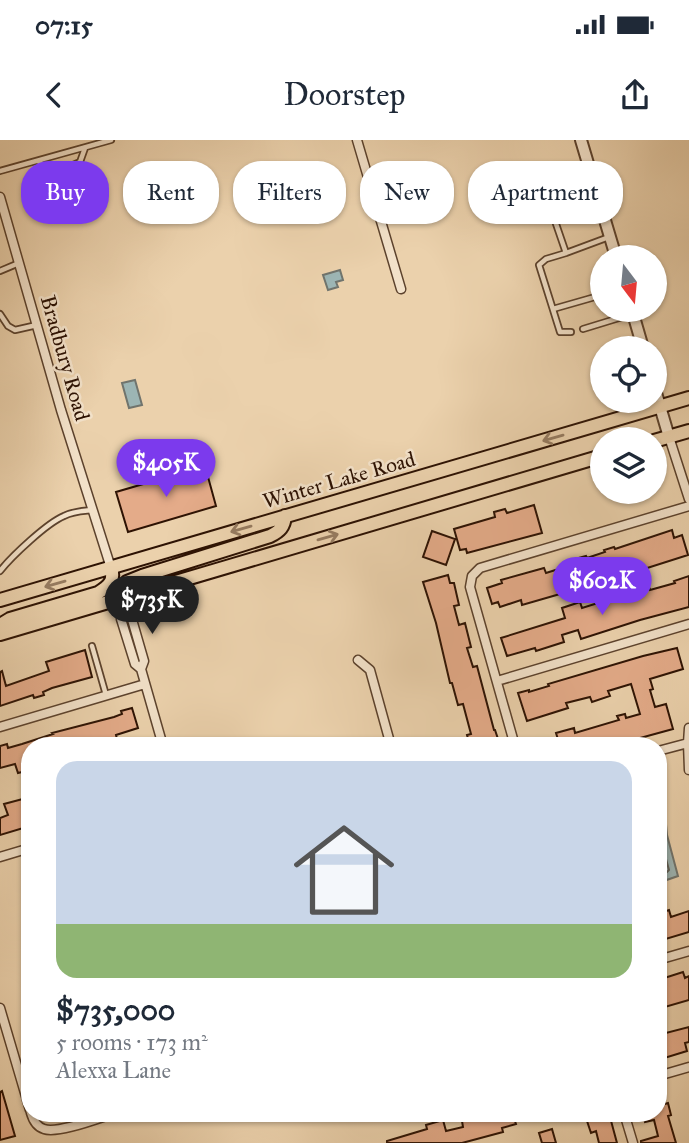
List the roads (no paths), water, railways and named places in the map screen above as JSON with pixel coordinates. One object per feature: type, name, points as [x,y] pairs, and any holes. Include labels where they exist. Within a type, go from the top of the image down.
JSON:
[{"type":"main road","name":"Winter Lake Road","points":[[667,404],[689,398]]},
{"type":"main road","name":"Winter Lake Road","points":[[0,599],[636,413]]},
{"type":"main road","points":[[669,437],[689,431]]},
{"type":"main road","points":[[0,634],[590,460]]},
{"type":"main road","points":[[121,598],[120,591],[127,582],[279,532],[284,525],[285,516]]},
{"type":"main road","points":[[0,625],[98,593],[110,584],[113,576],[111,568]]},
{"type":"street","points":[[357,140],[401,289]]},
{"type":"street","points":[[581,140],[612,245]]},
{"type":"street","name":"Bradbury Road","points":[[0,197],[61,410],[111,568]]},
{"type":"street","points":[[662,413],[689,499]]},
{"type":"street","points":[[513,737],[470,587],[472,576],[480,568],[689,506]]},
{"type":"street","points":[[121,598],[125,611],[121,618],[135,664],[141,669],[160,737]]},
{"type":"street","points":[[497,681],[689,624]]},
{"type":"street","points":[[358,660],[370,670],[386,737]]},
{"type":"street","points":[[0,727],[145,684]]},
{"type":"street","points":[[689,728],[689,771]]},
{"type":"street","points":[[667,749],[688,743]]},
{"type":"street","points":[[0,857],[21,851]]},
{"type":"street","points":[[667,957],[689,951]]},
{"type":"street","points":[[0,1008],[21,1080]]},
{"type":"street","points":[[667,1073],[689,1067]]},
{"type":"street","points":[[35,1122],[41,1129],[55,1131],[85,1122]]},
{"type":"street","points":[[626,1122],[632,1143]]},
{"type":"lane","points":[[0,171],[111,140]]},
{"type":"lane","points":[[80,161],[85,147]]},
{"type":"lane","points":[[556,224],[566,253]]},
{"type":"lane","points":[[570,332],[560,332],[539,265],[546,259],[610,237]]},
{"type":"lane","points":[[0,271],[19,263]]},
{"type":"lane","points":[[553,309],[590,298]]},
{"type":"lane","points":[[0,314],[8,326],[15,330],[38,325]]},
{"type":"lane","points":[[583,329],[603,322]]},
{"type":"lane","points":[[0,571],[61,517],[74,512],[93,510]]},
{"type":"lane","points":[[92,646],[106,695]]},
{"type":"water","points":[[340,270],[343,280],[336,282],[338,287],[328,290],[323,275]]},
{"type":"water","points":[[135,380],[142,405],[129,408],[122,383]]},
{"type":"water","points":[[667,835],[678,876],[667,880]]}]
